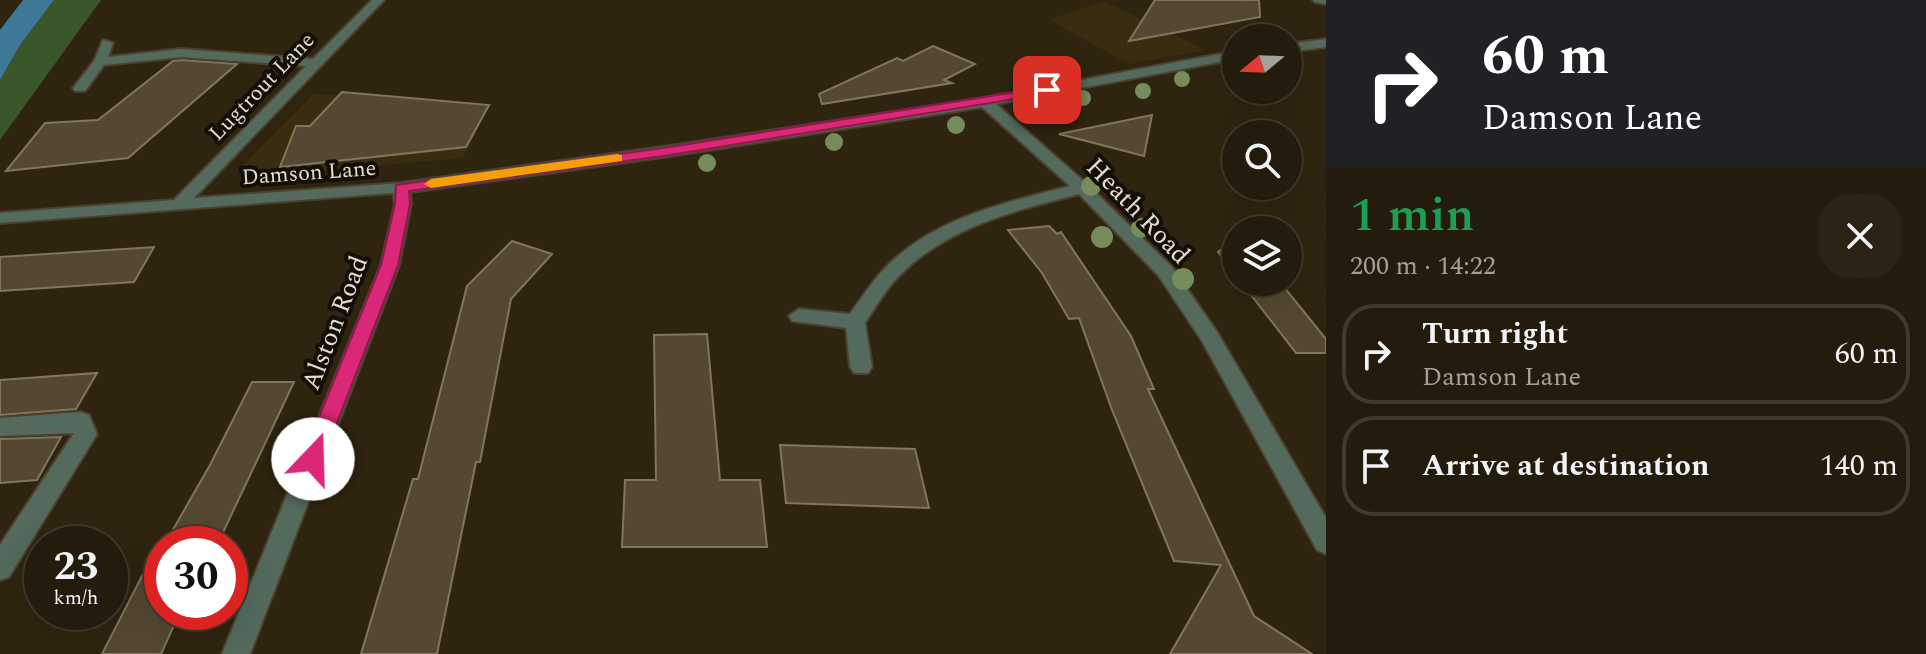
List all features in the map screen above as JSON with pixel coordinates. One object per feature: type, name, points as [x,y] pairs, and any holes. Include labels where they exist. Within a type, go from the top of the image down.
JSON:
[{"type":"street","name":"Lugtrout Lane","points":[[178,205],[378,0]]},
{"type":"street","points":[[1319,0],[1326,1]]},
{"type":"street","points":[[80,88],[100,62],[107,43]]},
{"type":"street","points":[[1302,46],[1326,43]]},
{"type":"street","points":[[100,62],[181,53],[316,63]]},
{"type":"street","name":"Damson Lane","points":[[0,218],[401,188],[670,151],[985,102],[1222,58]]},
{"type":"street","name":"Heath Road","points":[[985,102],[1129,233],[1172,282],[1210,337],[1326,542]]},
{"type":"street","name":"Alston Road","points":[[236,654],[390,265],[403,204],[401,188]]},
{"type":"street","points":[[861,367],[855,322],[892,272],[916,251],[954,227],[999,210],[1082,188]]},
{"type":"street","points":[[799,316],[855,322]]},
{"type":"street","points":[[0,427],[81,421],[86,434],[0,568]]},
{"type":"shaded area","points":[[1104,1],[1205,50],[1129,64],[1049,20]]},
{"type":"shaded area","points":[[313,94],[402,96],[489,105],[463,158],[259,176],[242,166]]},
{"type":"green space","points":[[54,0],[101,0],[0,140],[0,80],[20,45]]},
{"type":"water","points":[[23,0],[54,0],[20,45],[0,80],[0,30]]},
{"type":"building","points":[[1155,0],[1259,0],[1260,17],[1129,41]]},
{"type":"building","points":[[933,46],[975,64],[944,80],[952,83],[822,104],[819,94],[897,58],[903,61]]},
{"type":"building","points":[[173,61],[237,64],[128,158],[6,171],[45,123],[98,120]]},
{"type":"building","points":[[342,92],[489,105],[466,147],[280,167],[296,126],[310,126]]},
{"type":"building","points":[[1152,115],[1144,156],[1059,134]]},
{"type":"building","points":[[1049,226],[1057,234],[1061,232],[1131,336],[1154,389],[1148,389],[1254,616],[1312,654],[1170,654],[1221,565],[1174,561],[1112,410],[1079,318],[1069,319],[1042,273],[1008,230]]},
{"type":"building","points":[[512,241],[552,254],[511,299],[480,462],[476,462],[437,654],[361,654],[413,479],[418,479],[467,286]]},
{"type":"building","points":[[154,247],[134,282],[0,291],[0,257]]},
{"type":"building","points":[[1252,296],[1291,296],[1326,339],[1326,353],[1296,353]]},
{"type":"building","points":[[707,334],[720,480],[760,480],[767,547],[622,547],[625,480],[656,480],[654,335]]},
{"type":"building","points":[[97,373],[76,409],[0,415],[0,380]]},
{"type":"building","points":[[252,382],[294,382],[226,526],[175,526]]},
{"type":"building","points":[[61,437],[37,480],[0,483],[0,439]]},
{"type":"building","points":[[780,445],[915,449],[929,508],[786,503]]},
{"type":"building","points":[[144,572],[144,630],[172,630],[161,654],[102,654],[114,630],[128,630],[128,603]]},
{"type":"slow traffic","points":[[431,184],[617,158]]},
{"type":"route","points":[[313,459],[390,265],[403,204],[401,188],[670,151],[1047,90]]}]
